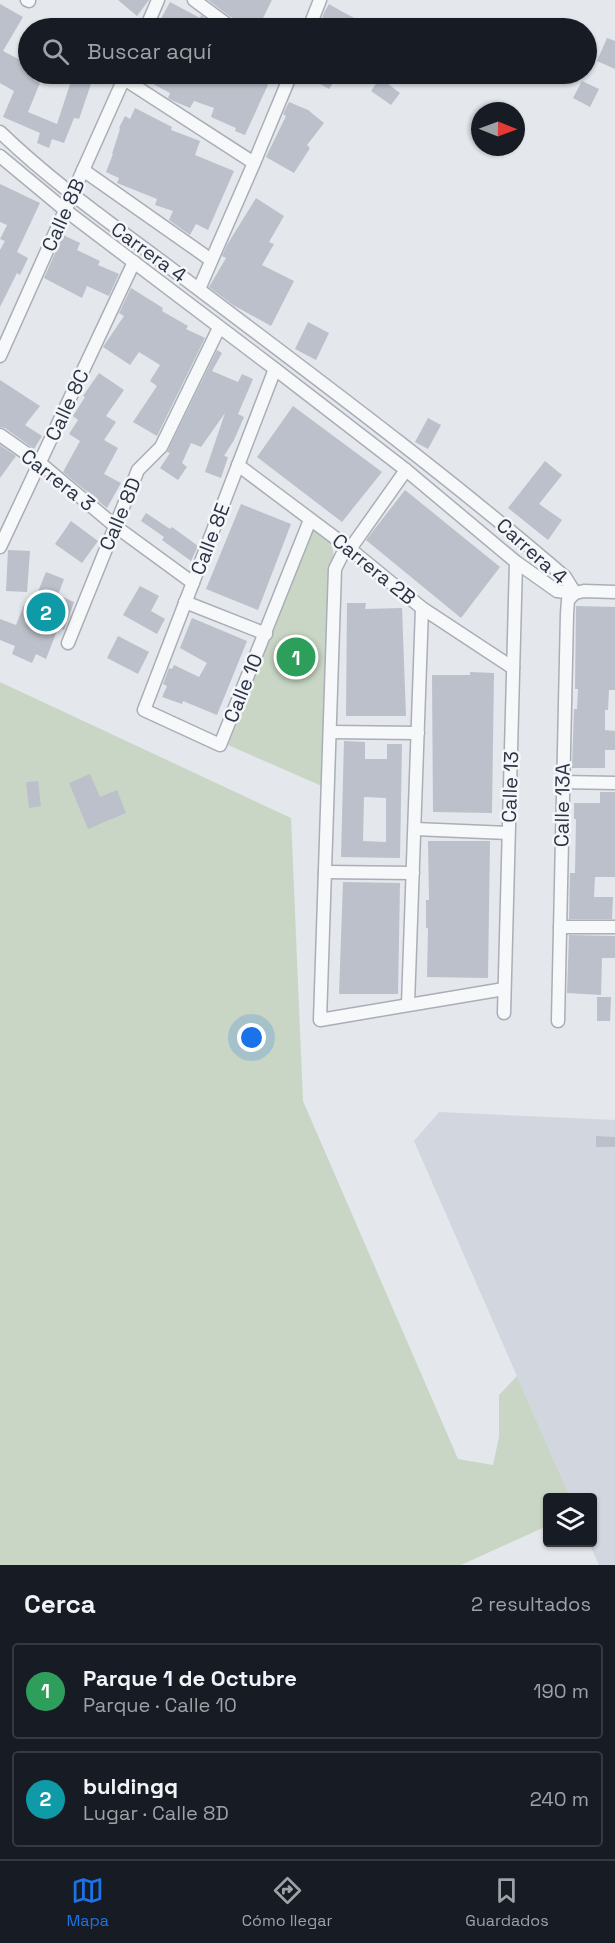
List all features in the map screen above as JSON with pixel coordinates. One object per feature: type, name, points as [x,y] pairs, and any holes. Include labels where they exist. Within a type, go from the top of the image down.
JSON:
[{"type":"street","points":[[150,18],[158,0]]},
{"type":"street","points":[[194,0],[218,18]]},
{"type":"street","points":[[313,18],[320,0]]},
{"type":"street","name":"Calle 8B","points":[[0,356],[121,84]]},
{"type":"street","points":[[137,84],[254,163]]},
{"type":"street","points":[[199,289],[286,84]]},
{"type":"street","name":"Carrera 4","points":[[0,132],[72,195],[420,457],[565,577],[575,592]]},
{"type":"street","name":"Carrera 4","points":[[0,156],[65,210],[406,470],[516,562],[557,591],[575,592]]},
{"type":"street","points":[[83,170],[211,260]]},
{"type":"street","name":"Calle 8C","points":[[0,547],[135,262]]},
{"type":"street","name":"Calle 8D","points":[[68,643],[138,470],[161,447],[219,328]]},
{"type":"street","name":"Calle 8E","points":[[144,710],[275,369]]},
{"type":"street","name":"Carrera 3","points":[[0,435],[40,463],[115,526],[193,583]]},
{"type":"street","name":"Carrera 2B","points":[[238,465],[350,549],[422,608],[513,668]]},
{"type":"street","points":[[406,470],[350,549],[342,555],[335,569],[320,1020],[504,989]]},
{"type":"street","name":"Calle 10","points":[[144,710],[220,745],[310,520]]},
{"type":"street","name":"Calle 13","points":[[504,1013],[516,562]]},
{"type":"street","points":[[575,592],[615,592]]},
{"type":"street","name":"Calle 13A","points":[[558,1021],[567,614],[568,600],[575,592]]},
{"type":"street","points":[[185,602],[266,633]]},
{"type":"street","points":[[408,1004],[422,608]]},
{"type":"street","points":[[330,732],[418,733]]},
{"type":"street","points":[[562,782],[615,783]]},
{"type":"street","points":[[415,829],[508,832]]},
{"type":"street","points":[[325,872],[413,873]]},
{"type":"street","points":[[560,927],[615,927]]},
{"type":"shaded area","points":[[439,1112],[615,1120],[615,1565],[599,1565],[591,1547],[597,1547],[597,1493],[568,1493],[414,1141]]},
{"type":"green space","points":[[310,520],[331,535],[335,569],[324,787],[228,745]]},
{"type":"green space","points":[[0,682],[291,818],[303,1101],[458,1459],[493,1465],[499,1437],[499,1395],[517,1376],[568,1493],[543,1493],[543,1528],[461,1565],[0,1565]]},
{"type":"building","points":[[118,0],[149,0],[137,16]]},
{"type":"building","points":[[208,0],[272,0],[263,18],[229,16]]},
{"type":"building","points":[[170,2],[200,18],[161,18]]},
{"type":"building","points":[[0,4],[23,17],[18,18],[18,26],[3,51],[18,59],[18,84],[40,84],[28,112],[57,124],[70,84],[91,84],[79,119],[74,118],[64,143],[52,139],[49,148],[37,143],[40,133],[3,117],[14,91],[0,83]]},
{"type":"building","points":[[329,4],[355,18],[324,18],[322,17]]},
{"type":"building","points":[[607,38],[615,41],[615,69],[597,61]]},
{"type":"building","points":[[153,84],[268,84],[245,135],[235,131],[236,128],[211,117],[214,108],[194,101],[190,108],[168,98],[170,93]]},
{"type":"building","points":[[320,84],[332,84],[329,89]]},
{"type":"building","points":[[376,84],[388,84],[400,93],[391,105],[371,91]]},
{"type":"building","points":[[580,84],[588,84],[599,89],[590,107],[573,98]]},
{"type":"building","points":[[289,102],[308,110],[324,123],[307,145],[310,148],[294,173],[266,157],[286,116],[283,114]]},
{"type":"building","points":[[135,108],[172,127],[171,130],[200,141],[195,155],[234,171],[208,230],[196,224],[190,235],[169,220],[173,211],[155,205],[157,199],[117,183],[119,178],[106,172],[119,128],[125,116],[130,119]]},
{"type":"building","points":[[0,184],[40,203],[17,252],[28,258],[20,275],[17,273],[0,307],[0,250],[5,241],[0,239],[7,225],[0,222]]},
{"type":"building","points":[[256,198],[284,216],[269,242],[274,244],[262,265],[294,281],[271,326],[233,305],[209,287],[226,258],[222,256],[227,245]]},
{"type":"building","points":[[63,235],[80,243],[77,250],[100,261],[98,265],[119,274],[109,296],[87,286],[82,298],[44,278]]},
{"type":"building","points":[[131,288],[163,308],[162,311],[188,326],[186,329],[205,338],[157,436],[133,422],[157,386],[150,381],[160,365],[139,352],[130,365],[103,347],[124,316],[119,313]]},
{"type":"building","points":[[308,322],[329,333],[316,360],[295,349]]},
{"type":"building","points":[[217,350],[222,353],[212,371],[238,382],[242,374],[253,379],[238,414],[244,417],[224,456],[228,457],[221,478],[205,472],[225,413],[201,447],[191,443],[182,463],[187,467],[178,480],[160,468],[170,453],[167,452]]},
{"type":"building","points":[[99,373],[124,390],[106,416],[116,422],[104,440],[118,448],[104,474],[121,483],[107,508],[63,472],[80,441],[69,434],[78,420],[73,416]]},
{"type":"building","points":[[0,380],[40,406],[25,425],[42,436],[34,449],[5,428],[0,427]]},
{"type":"building","points":[[293,406],[382,472],[342,522],[257,457]]},
{"type":"building","points":[[428,418],[441,425],[428,449],[415,442]]},
{"type":"building","points":[[0,445],[16,456],[0,478]]},
{"type":"building","points":[[545,461],[562,475],[539,504],[562,520],[548,540],[508,508]]},
{"type":"building","points":[[405,490],[500,567],[461,618],[366,540]]},
{"type":"building","points":[[241,504],[291,524],[258,610],[206,589]]},
{"type":"building","points":[[146,513],[170,529],[172,527],[198,546],[191,561],[162,540],[164,537],[141,521]]},
{"type":"building","points":[[71,521],[98,541],[82,563],[55,544]]},
{"type":"building","points":[[8,550],[30,551],[27,592],[6,591]]},
{"type":"building","points":[[46,572],[64,579],[58,595],[74,602],[64,630],[58,628],[46,659],[36,654],[32,663],[12,654],[15,646],[0,640],[0,619],[16,625],[26,605],[25,624]]},
{"type":"building","points":[[140,586],[159,596],[151,611],[165,619],[157,634],[123,615]]},
{"type":"building","points":[[347,603],[366,603],[365,609],[402,608],[406,716],[346,716]]},
{"type":"building","points":[[576,606],[615,607],[615,690],[609,690],[608,710],[605,710],[605,730],[615,731],[615,750],[605,750],[605,768],[572,768],[574,709],[577,709],[578,689],[575,689]]},
{"type":"building","points":[[192,618],[247,641],[217,715],[183,701],[182,704],[162,697],[167,686],[163,684],[169,668],[172,669],[174,665],[199,677],[207,663],[180,648]]},
{"type":"building","points":[[118,636],[149,652],[138,674],[107,658]]},
{"type":"building","points":[[470,672],[494,673],[492,813],[433,812],[432,675],[470,675]]},
{"type":"building","points":[[344,741],[365,742],[365,759],[387,759],[387,744],[402,744],[400,858],[341,857]],"holes":[[[364,797],[386,798],[386,842],[363,841]]]},
{"type":"building","points":[[90,774],[100,797],[117,790],[126,813],[88,829],[69,783]]},
{"type":"building","points":[[38,781],[41,806],[29,808],[26,782]]},
{"type":"building","points":[[600,792],[615,792],[615,877],[595,877],[594,897],[613,897],[612,919],[569,919],[570,873],[575,873],[574,803],[600,803]]},
{"type":"building","points":[[428,841],[490,841],[488,978],[427,977]]},
{"type":"building","points":[[343,882],[400,883],[398,994],[339,994]]},
{"type":"building","points":[[569,935],[615,936],[615,958],[602,958],[601,995],[567,993]]},
{"type":"building","points":[[597,997],[611,997],[610,1021],[597,1021]]},
{"type":"building","points":[[596,1136],[615,1137],[615,1147],[596,1147]]},
{"type":"place","name":"buldingq","points":[[46,612]]},
{"type":"place","name":"Parque 1 de Octubre","points":[[296,657]]}]
